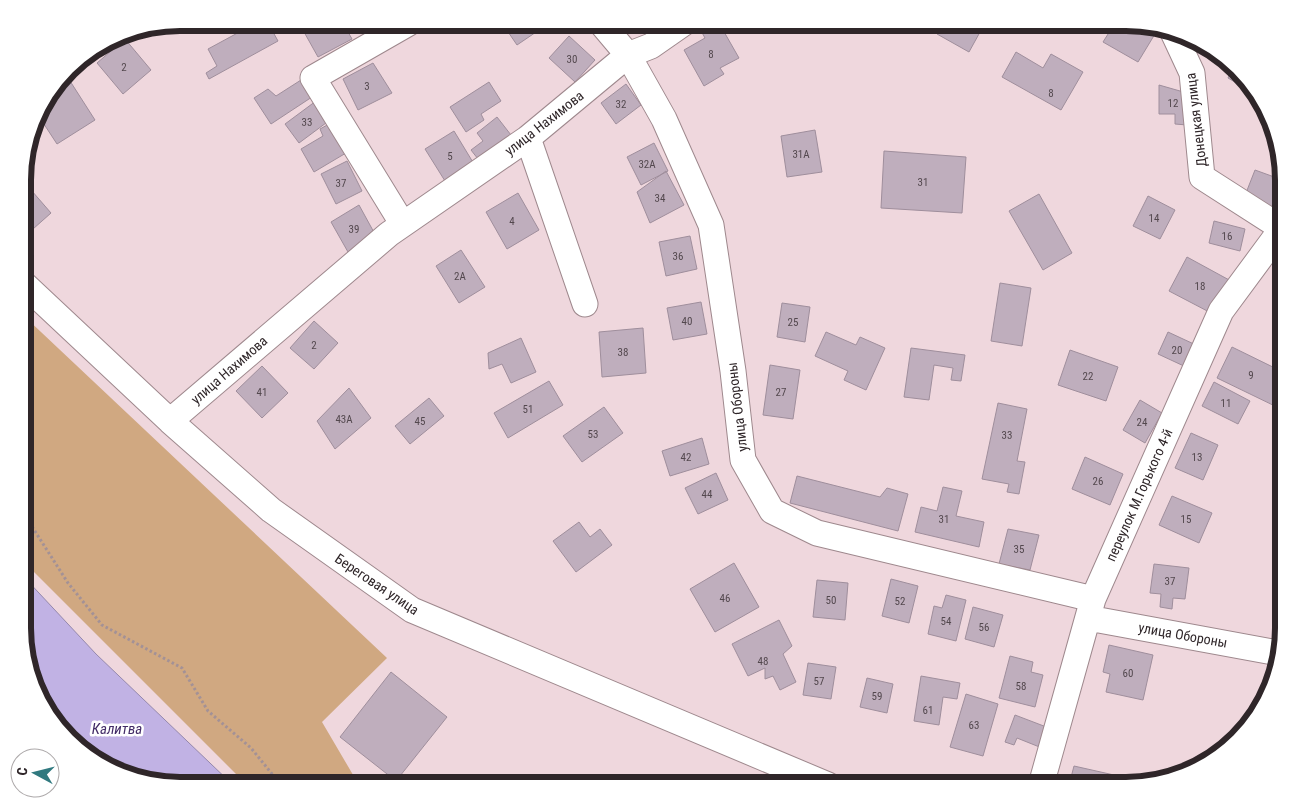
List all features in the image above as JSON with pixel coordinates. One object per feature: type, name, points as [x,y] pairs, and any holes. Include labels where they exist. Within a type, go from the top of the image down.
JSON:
[{"type":"street","points":[[394,31],[313,78],[402,223]]},
{"type":"street","name":"улица Обороны","points":[[608,31],[628,55],[664,119],[711,225],[733,371],[743,460],[772,511],[817,533],[1090,608],[1273,652]]},
{"type":"street","name":"улица Нахимова","points":[[170,421],[402,223],[528,138],[628,55],[651,46],[672,31]]},
{"type":"street","name":"Донецкая улица","points":[[1177,40],[1192,73],[1202,177],[1274,222]]},
{"type":"street","points":[[528,138],[585,304]]},
{"type":"street","name":"переулок М.Горького 4-й","points":[[1043,776],[1090,608],[1221,311],[1274,240]]},
{"type":"street","name":"Береговая улица","points":[[31,291],[170,421],[271,510],[412,610],[807,776]]},
{"type":"path","points":[[31,525],[68,583],[102,625],[182,668],[208,711],[251,748],[274,777]]},
{"type":"shaded area","points":[[31,323],[387,658],[322,722],[354,777],[239,777],[31,569]]},
{"type":"water","name":"Калитва","points":[[31,584],[96,654],[225,777],[180,777],[142,772],[114,761],[98,752],[75,733],[51,702],[36,666],[31,628]]},
{"type":"building","points":[[241,31],[272,31],[278,41],[209,79],[206,73],[217,66],[208,49]]},
{"type":"building","points":[[303,31],[348,31],[352,39],[318,57]]},
{"type":"building","points":[[507,31],[538,31],[517,45]]},
{"type":"building","points":[[701,31],[724,31],[739,58],[720,68],[724,74],[704,86],[684,50],[705,38]]},
{"type":"building","points":[[939,31],[981,31],[969,52],[937,34]]},
{"type":"building","points":[[1110,31],[1155,35],[1138,62],[1103,42]]},
{"type":"building","points":[[569,36],[595,60],[575,82],[549,58]]},
{"type":"building","points":[[127,41],[151,70],[123,94],[97,63],[117,46]]},
{"type":"building","points":[[1016,52],[1043,68],[1051,54],[1083,72],[1061,110],[1002,77]]},
{"type":"building","points":[[373,63],[392,93],[358,110],[343,79]]},
{"type":"building","points":[[1230,74],[1240,85],[1228,78]]},
{"type":"building","points":[[301,80],[312,97],[271,124],[254,98],[268,89],[276,96]]},
{"type":"building","points":[[70,81],[95,120],[57,144],[43,123],[51,106]]},
{"type":"building","points":[[489,82],[501,101],[481,114],[484,120],[466,132],[450,107]]},
{"type":"building","points":[[626,84],[641,105],[616,124],[601,103]]},
{"type":"building","points":[[1159,85],[1187,93],[1187,125],[1175,124],[1175,114],[1159,114]]},
{"type":"building","points":[[316,101],[330,120],[299,143],[285,124]]},
{"type":"building","points":[[497,117],[511,135],[478,159],[471,150],[483,141],[477,133]]},
{"type":"building","points":[[329,124],[346,153],[314,172],[301,149],[323,136],[320,129]]},
{"type":"building","points":[[815,130],[822,172],[787,177],[781,136]]},
{"type":"building","points":[[454,131],[474,164],[445,181],[425,149]]},
{"type":"building","points":[[654,143],[668,171],[641,185],[627,157]]},
{"type":"building","points":[[884,151],[966,157],[962,213],[881,208]]},
{"type":"building","points":[[347,161],[362,191],[336,204],[321,174]]},
{"type":"building","points":[[1255,170],[1274,177],[1274,209],[1244,198]]},
{"type":"building","points":[[666,171],[684,205],[650,223],[637,192]]},
{"type":"building","points":[[31,190],[51,213],[31,231]]},
{"type":"building","points":[[518,193],[539,230],[507,249],[486,212]]},
{"type":"building","points":[[1039,194],[1072,253],[1043,270],[1009,211]]},
{"type":"building","points":[[1148,196],[1175,210],[1160,239],[1133,226]]},
{"type":"building","points":[[359,205],[376,236],[348,252],[331,222]]},
{"type":"building","points":[[1214,221],[1245,229],[1240,251],[1209,243]]},
{"type":"building","points":[[690,236],[697,269],[666,276],[659,242]]},
{"type":"building","points":[[461,250],[485,287],[459,303],[436,266]]},
{"type":"building","points":[[1187,257],[1231,281],[1213,314],[1169,291]]},
{"type":"building","points":[[1000,283],[1031,288],[1022,346],[991,341]]},
{"type":"building","points":[[701,302],[707,334],[673,340],[667,308]]},
{"type":"building","points":[[782,303],[810,307],[805,342],[777,337]]},
{"type":"building","points":[[314,321],[338,343],[314,369],[290,348]]},
{"type":"building","points":[[643,328],[646,373],[602,377],[599,332]]},
{"type":"building","points":[[826,332],[856,345],[860,337],[885,348],[866,390],[844,380],[848,371],[815,356]]},
{"type":"building","points":[[1168,332],[1196,345],[1186,367],[1158,354]]},
{"type":"building","points":[[521,338],[536,372],[511,383],[502,364],[489,369],[488,353]]},
{"type":"building","points":[[1232,347],[1274,368],[1274,406],[1217,378]]},
{"type":"building","points":[[911,348],[965,355],[961,381],[951,380],[953,368],[934,365],[929,400],[904,397]]},
{"type":"building","points":[[1070,350],[1118,367],[1106,401],[1058,385]]},
{"type":"building","points":[[770,365],[800,370],[793,419],[763,415]]},
{"type":"building","points":[[262,366],[288,393],[262,418],[236,391]]},
{"type":"building","points":[[549,381],[563,405],[508,438],[494,413]]},
{"type":"building","points":[[1214,382],[1250,401],[1238,424],[1202,406]]},
{"type":"building","points":[[349,388],[371,418],[335,449],[317,421]]},
{"type":"building","points":[[429,398],[444,416],[410,444],[395,426]]},
{"type":"building","points":[[1140,400],[1162,413],[1145,443],[1123,430]]},
{"type":"building","points":[[998,403],[1027,409],[1017,461],[1025,462],[1019,494],[1007,492],[1009,484],[982,479]]},
{"type":"building","points":[[604,407],[623,433],[582,462],[563,436]]},
{"type":"building","points":[[1191,433],[1218,445],[1203,480],[1175,468]]},
{"type":"building","points":[[702,438],[709,464],[670,476],[662,451]]},
{"type":"building","points":[[1085,457],[1123,474],[1110,505],[1072,489]]},
{"type":"building","points":[[716,473],[728,500],[698,514],[685,488]]},
{"type":"building","points":[[797,476],[880,497],[887,488],[908,494],[898,531],[790,503]]},
{"type":"building","points":[[943,487],[962,491],[956,516],[984,522],[979,547],[915,532],[921,507],[937,511]]},
{"type":"building","points":[[1172,496],[1212,513],[1199,543],[1159,525]]},
{"type":"building","points":[[579,522],[590,537],[600,529],[612,545],[576,572],[553,541]]},
{"type":"building","points":[[1008,529],[1039,535],[1030,570],[999,564]]},
{"type":"building","points":[[734,563],[759,607],[715,632],[690,589]]},
{"type":"building","points":[[1154,564],[1189,568],[1185,599],[1173,598],[1172,609],[1160,607],[1161,594],[1150,593]]},
{"type":"building","points":[[891,579],[918,586],[909,623],[882,616]]},
{"type":"building","points":[[817,580],[848,583],[845,620],[813,617]]},
{"type":"building","points":[[946,595],[966,600],[956,641],[928,634],[934,606],[942,608]]},
{"type":"building","points":[[973,607],[1003,615],[994,647],[965,639]]},
{"type":"building","points":[[779,620],[792,646],[783,654],[796,682],[780,690],[773,676],[765,679],[765,668],[748,676],[732,644]]},
{"type":"building","points":[[1109,645],[1153,655],[1143,700],[1106,692],[1110,674],[1103,672]]},
{"type":"building","points":[[1010,656],[1033,662],[1031,672],[1043,675],[1035,707],[999,698]]},
{"type":"building","points":[[808,663],[836,667],[831,699],[803,695]]},
{"type":"building","points":[[391,672],[447,717],[399,777],[391,777],[340,737]]},
{"type":"building","points":[[921,676],[960,683],[957,699],[943,697],[939,725],[914,721]]},
{"type":"building","points":[[867,678],[893,684],[887,713],[860,707]]},
{"type":"building","points":[[966,694],[998,704],[983,756],[950,747]]},
{"type":"building","points":[[1015,715],[1049,728],[1042,748],[1017,738],[1014,745],[1005,742]]},
{"type":"building","points":[[1074,766],[1114,775],[1114,776],[1071,776]]}]
